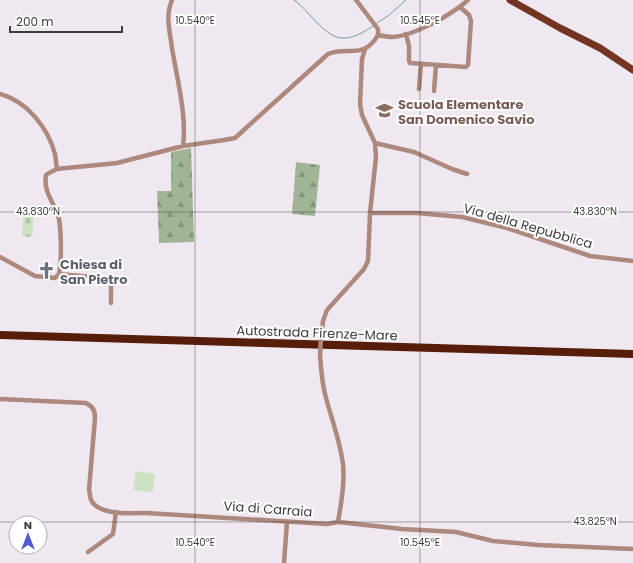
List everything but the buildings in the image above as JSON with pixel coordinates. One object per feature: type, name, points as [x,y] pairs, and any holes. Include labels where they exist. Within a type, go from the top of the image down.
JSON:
[{"type":"highway","name":"Autostrada Firenze-Mare","points":[[0,335],[633,354]]},
{"type":"highway","name":"Autostrada Firenze-Mare","points":[[0,341],[633,359]]},
{"type":"main road","points":[[510,0],[600,48],[633,70]]},
{"type":"street","points":[[172,0],[169,7],[168,24],[182,112],[184,134],[183,146]]},
{"type":"street","points":[[0,256],[35,276],[55,278],[59,274],[60,225],[56,211],[47,192],[45,181],[46,175],[57,169],[117,163],[183,146],[235,138],[328,54],[333,52],[359,51],[365,49],[375,40],[378,35],[378,29],[356,0]]},
{"type":"street","points":[[378,35],[392,37],[406,34],[435,22],[460,7],[468,0]]},
{"type":"street","points":[[406,34],[409,46],[410,63],[466,67],[468,65],[471,21],[469,15],[460,7]]},
{"type":"street","points":[[338,522],[342,498],[343,466],[340,444],[321,376],[321,338],[323,321],[327,310],[364,269],[368,261],[370,213],[376,157],[374,143],[362,115],[360,104],[362,59],[365,49]]},
{"type":"street","points":[[419,89],[421,64]]},
{"type":"street","points":[[434,91],[436,65]]},
{"type":"street","points":[[0,94],[5,95],[23,106],[37,118],[48,136],[55,154],[57,169]]},
{"type":"street","points":[[374,143],[414,152],[467,174]]},
{"type":"street","name":"Via della Repubblica","points":[[370,213],[417,213],[462,217],[507,228],[590,256],[633,260]]},
{"type":"street","points":[[59,274],[103,278],[107,280],[111,283],[111,303]]},
{"type":"street","name":"Via di Carraia","points":[[0,399],[86,403],[92,406],[95,410],[95,418],[89,490],[91,500],[96,506],[107,511],[326,524],[338,522],[402,529],[456,532],[493,541],[538,545],[633,549]]},
{"type":"street","points":[[88,552],[113,534],[116,512]]},
{"type":"street","points":[[284,563],[287,522]]},
{"type":"green space","points":[[191,148],[194,242],[159,243],[157,191],[171,191],[171,152]]},
{"type":"green space","points":[[296,162],[320,165],[315,216],[292,214]]},
{"type":"green space","points":[[24,212],[34,213],[32,237],[22,236]]},
{"type":"green space","points":[[136,471],[155,474],[153,492],[133,490]]},
{"type":"waterway","points":[[294,0],[323,29],[337,37],[353,37],[373,26]]},
{"type":"waterway","points":[[377,23],[388,16],[406,0]]},
{"type":"place","name":"Scuola Elementare San Domenico Savio","points":[[385,111]]},
{"type":"place","name":"Chiesa di San Pietro","points":[[47,271]]}]
